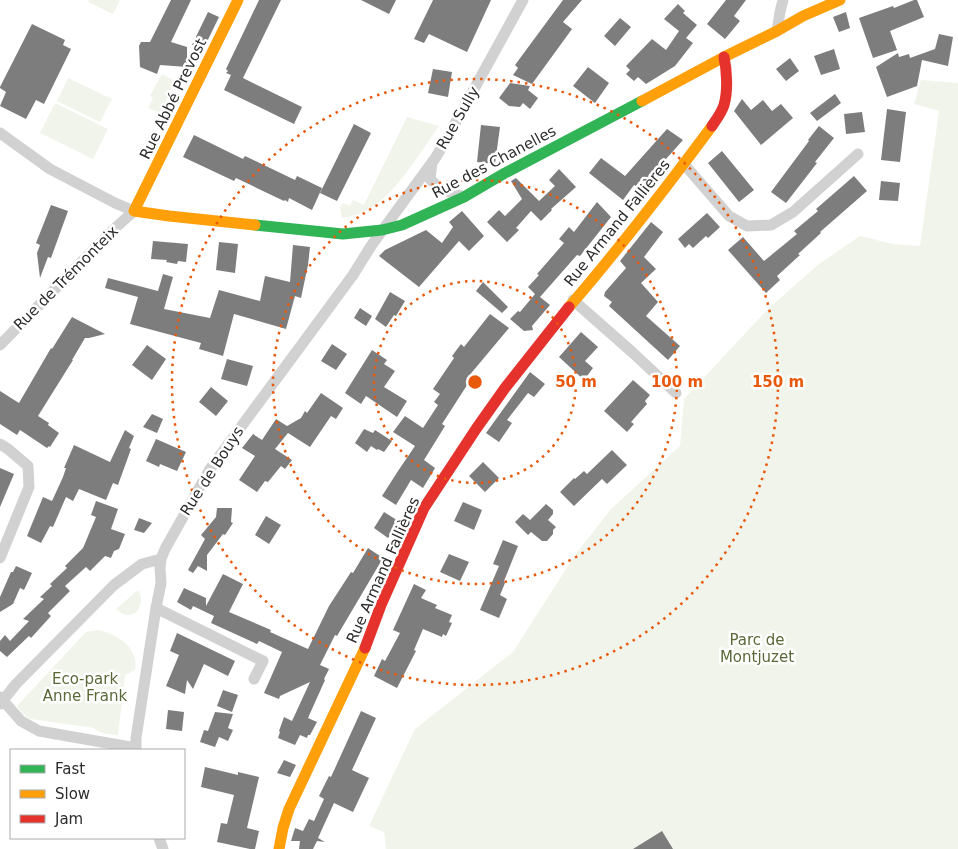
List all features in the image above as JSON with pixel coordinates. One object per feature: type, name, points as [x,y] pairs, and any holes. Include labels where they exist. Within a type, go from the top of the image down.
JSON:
[{"type":"street","name":"Rue Abbé Prevost","points":[[134,211],[238,0]]},
{"type":"street","name":"Rue Sully","points":[[382,230],[432,162],[524,0]]},
{"type":"street","points":[[777,31],[783,0]]},
{"type":"street","name":"Rue des Chanelles","points":[[134,211],[343,234],[382,230],[402,225],[464,197],[505,173],[724,57],[803,16],[840,0]]},
{"type":"street","name":"Rue Armand Fallières","points":[[279,849],[288,809],[368,641],[379,610],[424,508],[505,388],[573,300],[596,275],[684,164],[716,120],[724,106],[727,80],[724,57]]},
{"type":"street","points":[[0,133],[50,169],[134,211]]},
{"type":"street","name":"Rue Armand Fallières","points":[[684,164],[729,216],[747,226],[771,225],[793,212],[858,154]]},
{"type":"street","points":[[432,162],[430,179],[440,188],[464,197]]},
{"type":"street","name":"Rue de Trémonteix","points":[[0,345],[134,211]]},
{"type":"street","name":"Rue de Bouys","points":[[136,749],[136,738],[161,583],[161,559],[180,520],[210,469],[349,281],[382,230]]},
{"type":"street","name":"Rue Armand Fallières","points":[[573,300],[676,393]]},
{"type":"street","points":[[0,444],[28,466],[29,487],[0,558]]},
{"type":"street","points":[[136,749],[39,731],[21,721],[1,700],[114,585],[142,564],[161,559]]},
{"type":"street","points":[[156,608],[263,661],[254,679]]},
{"type":"green space","points":[[89,0],[120,0],[113,14],[88,2]]},
{"type":"green space","points":[[162,74],[175,81],[160,113],[148,108],[153,98],[150,96]]},
{"type":"green space","points":[[68,78],[112,99],[100,122],[57,101]]},
{"type":"green space","name":"Parc de Montjuzet","points":[[921,80],[958,83],[958,849],[386,849],[384,832],[369,826],[415,729],[513,652],[575,555],[611,509],[680,446],[684,399],[769,308],[819,264],[860,236],[893,244],[920,246],[939,111],[914,104]]},
{"type":"green space","points":[[55,103],[108,129],[93,159],[40,133]]},
{"type":"green space","points":[[407,117],[439,126],[406,173],[386,196],[362,212],[342,218],[340,207],[343,203],[350,206],[353,200],[364,205]]},
{"type":"green space","points":[[138,590],[141,604],[136,612],[128,615],[122,614],[116,609]]},
{"type":"green space","name":"Eco-park Anne Frank","points":[[98,630],[119,638],[130,648],[134,655],[135,670],[125,675],[118,735],[102,733],[94,728],[30,719],[22,713],[17,706],[86,632]]},
{"type":"building","points":[[171,0],[191,0],[171,42],[187,47],[187,67],[160,65],[157,74],[140,67],[139,46],[141,42],[150,42]]},
{"type":"building","points":[[259,0],[281,0],[243,78],[302,107],[294,124],[224,90],[231,75],[226,73],[228,71],[226,69]]},
{"type":"building","points":[[361,0],[396,0],[389,14]]},
{"type":"building","points":[[433,0],[491,0],[467,52],[429,34],[424,43],[414,39]]},
{"type":"building","points":[[563,0],[582,0],[563,22],[572,29],[532,84],[513,75],[518,68],[515,65]]},
{"type":"building","points":[[726,0],[746,0],[734,16],[740,21],[725,39],[707,24]]},
{"type":"building","points":[[917,0],[924,17],[890,31],[897,50],[873,58],[859,18]]},
{"type":"building","points":[[678,4],[685,11],[683,13],[697,25],[686,38],[693,43],[675,66],[646,84],[638,77],[634,81],[626,74],[630,70],[626,66],[652,39],[666,50],[679,31],[664,19]]},
{"type":"building","points":[[208,12],[219,17],[203,50],[192,45]]},
{"type":"building","points":[[846,12],[850,28],[839,32],[833,17]]},
{"type":"building","points":[[620,18],[631,27],[615,46],[604,36]]},
{"type":"building","points":[[32,24],[65,40],[63,45],[71,49],[44,104],[36,100],[26,119],[0,106],[6,92],[0,87]]},
{"type":"building","points":[[939,34],[953,37],[948,66],[922,60],[917,86],[887,97],[876,67],[898,53],[899,57],[909,54],[910,58],[935,49]]},
{"type":"building","points":[[834,49],[840,69],[821,75],[814,56]]},
{"type":"building","points":[[790,58],[799,71],[786,81],[776,69]]},
{"type":"building","points":[[588,67],[609,83],[595,103],[573,86]]},
{"type":"building","points":[[433,69],[452,72],[448,97],[428,93]]},
{"type":"building","points":[[510,83],[530,86],[528,90],[538,98],[530,109],[523,103],[520,107],[509,106],[499,98]]},
{"type":"building","points":[[835,94],[841,103],[817,121],[810,113]]},
{"type":"building","points":[[742,99],[751,110],[763,100],[772,111],[781,104],[793,118],[761,145],[734,111]]},
{"type":"building","points":[[887,109],[906,112],[900,162],[881,160]]},
{"type":"building","points":[[862,112],[865,132],[846,134],[844,114]]},
{"type":"building","points":[[354,124],[371,133],[337,201],[320,193]]},
{"type":"building","points":[[481,125],[500,127],[495,164],[477,162]]},
{"type":"building","points":[[819,126],[834,138],[786,203],[771,192]]},
{"type":"building","points":[[667,129],[683,140],[640,188],[634,185],[623,200],[589,173],[601,158],[625,176]]},
{"type":"building","points":[[194,135],[243,159],[245,156],[295,180],[297,176],[322,188],[312,210],[289,198],[288,202],[284,201],[236,178],[234,181],[183,157]]},
{"type":"building","points":[[722,151],[754,190],[739,202],[708,163]]},
{"type":"building","points":[[559,169],[576,187],[551,209],[541,221],[531,211],[516,228],[519,230],[507,242],[487,222],[499,210],[505,216],[522,199],[511,181],[516,178],[539,201],[555,186],[549,180]]},
{"type":"building","points":[[854,176],[867,191],[798,254],[800,255],[777,276],[780,280],[766,293],[728,250],[743,237],[764,261],[797,234],[794,231]]},
{"type":"building","points":[[881,181],[900,183],[898,201],[879,200]]},
{"type":"building","points":[[597,202],[611,217],[580,256],[577,255],[540,297],[550,305],[532,326],[533,330],[524,331],[510,319],[518,311],[520,312],[535,294],[528,287],[564,243],[559,239],[569,227],[574,232]]},
{"type":"building","points":[[51,205],[68,211],[51,258],[48,257],[40,278],[37,253],[40,245],[36,243]]},
{"type":"building","points":[[462,211],[484,236],[469,251],[459,241],[419,287],[379,256],[385,250],[426,230],[442,243],[453,227],[449,222]]},
{"type":"building","points":[[707,213],[720,227],[693,248],[689,244],[685,248],[678,239]]},
{"type":"building","points":[[651,222],[663,232],[644,257],[656,269],[641,283],[658,302],[646,316],[680,346],[668,360],[609,306],[612,302],[604,296],[605,292],[626,268],[620,261]]},
{"type":"building","points":[[153,241],[188,244],[186,262],[178,261],[177,264],[166,262],[167,260],[151,259]]},
{"type":"building","points":[[219,242],[238,244],[235,273],[216,270]]},
{"type":"building","points":[[293,245],[310,247],[301,298],[295,296],[286,329],[234,314],[223,356],[199,349],[201,343],[130,324],[138,297],[105,288],[108,278],[158,291],[163,274],[173,277],[164,309],[210,318],[219,290],[260,301],[265,276],[290,282]]},
{"type":"building","points":[[483,282],[508,307],[502,313],[476,291]]},
{"type":"building","points":[[390,292],[405,301],[396,316],[394,315],[386,327],[375,319]]},
{"type":"building","points":[[360,308],[372,316],[366,326],[354,318]]},
{"type":"building","points":[[490,314],[509,328],[468,377],[471,379],[442,424],[445,426],[424,460],[435,468],[423,488],[411,480],[396,505],[382,496],[415,446],[393,432],[405,416],[423,428],[438,405],[434,402],[440,394],[433,389],[454,358],[452,356],[461,344],[464,347]]},
{"type":"building","points":[[72,317],[105,334],[85,338],[38,416],[59,433],[50,447],[47,448],[20,430],[17,435],[0,424],[0,391],[19,403],[51,348]]},
{"type":"building","points":[[581,332],[598,347],[585,361],[593,368],[584,380],[559,357]]},
{"type":"building","points":[[332,344],[347,354],[336,370],[321,361]]},
{"type":"building","points":[[147,345],[166,359],[152,380],[132,365]]},
{"type":"building","points":[[372,350],[387,360],[384,364],[395,371],[384,387],[407,401],[397,417],[366,396],[361,404],[345,393]]},
{"type":"building","points":[[227,359],[253,366],[247,386],[221,379]]},
{"type":"building","points":[[530,372],[545,384],[534,397],[528,393],[507,420],[512,423],[499,442],[486,433]]},
{"type":"building","points":[[633,380],[650,395],[645,401],[647,404],[631,422],[634,424],[627,432],[604,411]]},
{"type":"building","points":[[211,387],[228,401],[216,416],[199,402]]},
{"type":"building","points":[[321,393],[343,408],[336,419],[331,416],[310,447],[288,433],[275,449],[292,460],[285,469],[281,466],[268,482],[265,481],[257,492],[239,480],[255,456],[242,448],[253,434],[262,440],[276,419],[287,426],[301,418],[305,411],[307,413]]},
{"type":"building","points":[[152,414],[163,419],[157,433],[143,427]]},
{"type":"building","points":[[364,429],[373,433],[375,430],[392,441],[384,452],[371,446],[367,452],[355,443]]},
{"type":"building","points":[[125,430],[134,436],[129,448],[131,449],[118,485],[113,483],[106,500],[79,489],[73,501],[66,497],[53,527],[50,526],[41,543],[27,536],[43,497],[52,501],[74,445],[110,462]]},
{"type":"building","points":[[156,439],[186,452],[177,471],[160,464],[159,467],[146,461]]},
{"type":"building","points":[[612,450],[627,465],[607,484],[602,479],[574,506],[560,492],[584,471],[587,474]]},
{"type":"building","points":[[483,462],[499,478],[485,492],[469,476]]},
{"type":"building","points":[[0,468],[14,474],[0,507]]},
{"type":"building","points":[[96,501],[118,509],[111,529],[125,534],[119,549],[114,551],[111,558],[105,556],[90,571],[86,567],[65,586],[70,591],[48,613],[51,616],[31,638],[29,636],[7,657],[0,651],[0,641],[5,635],[10,641],[29,621],[23,619],[44,599],[40,597],[52,586],[50,584],[67,568],[65,566],[83,548],[96,517],[91,515]]},
{"type":"building","points":[[463,502],[482,510],[474,530],[454,521]]},
{"type":"building","points":[[546,504],[553,510],[553,514],[548,520],[556,527],[547,541],[542,541],[531,532],[528,535],[515,522],[523,514],[530,520]]},
{"type":"building","points":[[217,508],[232,508],[231,522],[233,523],[207,555],[207,571],[198,566],[193,573],[188,570],[205,539],[201,535],[216,517]]},
{"type":"building","points":[[384,512],[400,522],[388,538],[374,528]]},
{"type":"building","points":[[266,516],[281,525],[269,544],[255,535]]},
{"type":"building","points":[[139,518],[152,523],[144,533],[134,530]]},
{"type":"building","points":[[503,540],[518,546],[500,595],[507,599],[499,618],[480,610],[499,566],[493,564]]},
{"type":"building","points":[[368,548],[383,558],[337,636],[335,635],[320,665],[329,669],[308,718],[317,722],[310,735],[307,738],[300,735],[295,745],[278,738],[284,717],[292,721],[310,682],[280,696],[279,699],[264,693],[282,652],[259,641],[257,644],[211,623],[214,616],[193,606],[191,610],[177,602],[184,588],[206,598],[206,606],[223,574],[243,584],[229,612],[271,630],[270,632],[308,649],[329,606],[351,572],[353,573]]},
{"type":"building","points":[[449,554],[469,562],[460,581],[440,572]]},
{"type":"building","points":[[16,566],[32,573],[24,590],[20,588],[13,604],[0,612],[0,597],[11,572],[13,572]]},
{"type":"building","points":[[414,584],[426,590],[421,598],[437,605],[435,608],[452,615],[449,622],[452,623],[446,636],[443,634],[442,637],[423,629],[414,650],[416,651],[397,688],[374,676],[382,659],[385,661],[400,633],[393,630]]},
{"type":"building","points":[[177,633],[235,661],[228,676],[204,664],[193,689],[187,680],[185,694],[166,686],[179,655],[170,651]]},
{"type":"building","points":[[223,690],[238,695],[232,712],[217,706]]},
{"type":"building","points":[[168,710],[184,712],[182,731],[166,729]]},
{"type":"building","points":[[361,711],[376,718],[352,770],[369,778],[353,812],[334,803],[318,838],[325,842],[317,841],[313,849],[299,849],[300,841],[291,841],[295,828],[303,831],[309,819],[314,821],[324,799],[319,796],[329,776],[331,777]]},
{"type":"building","points":[[215,712],[233,714],[228,728],[233,730],[228,741],[219,737],[215,747],[200,742],[204,730],[208,731]]},
{"type":"building","points":[[284,760],[296,765],[290,777],[277,773]]},
{"type":"building","points":[[205,767],[238,775],[238,772],[259,777],[247,828],[259,831],[255,849],[217,842],[221,823],[227,824],[234,795],[201,787]]},
{"type":"building","points":[[662,831],[673,849],[633,849]]},
{"type":"traffic: fast","points":[[255,225],[343,234],[382,230],[402,225],[464,197],[505,173],[642,101]]},
{"type":"traffic: slow","points":[[238,0],[134,211],[255,225]]},
{"type":"traffic: slow","points":[[642,101],[803,16],[840,0]]},
{"type":"traffic: slow","points":[[569,307],[642,218],[712,126]]},
{"type":"traffic: slow","points":[[279,849],[289,809],[365,648]]},
{"type":"traffic: jam","points":[[712,126],[722,110],[726,94],[727,81],[724,57]]},
{"type":"traffic: jam","points":[[365,648],[381,605],[424,508],[505,388],[569,307]]}]
